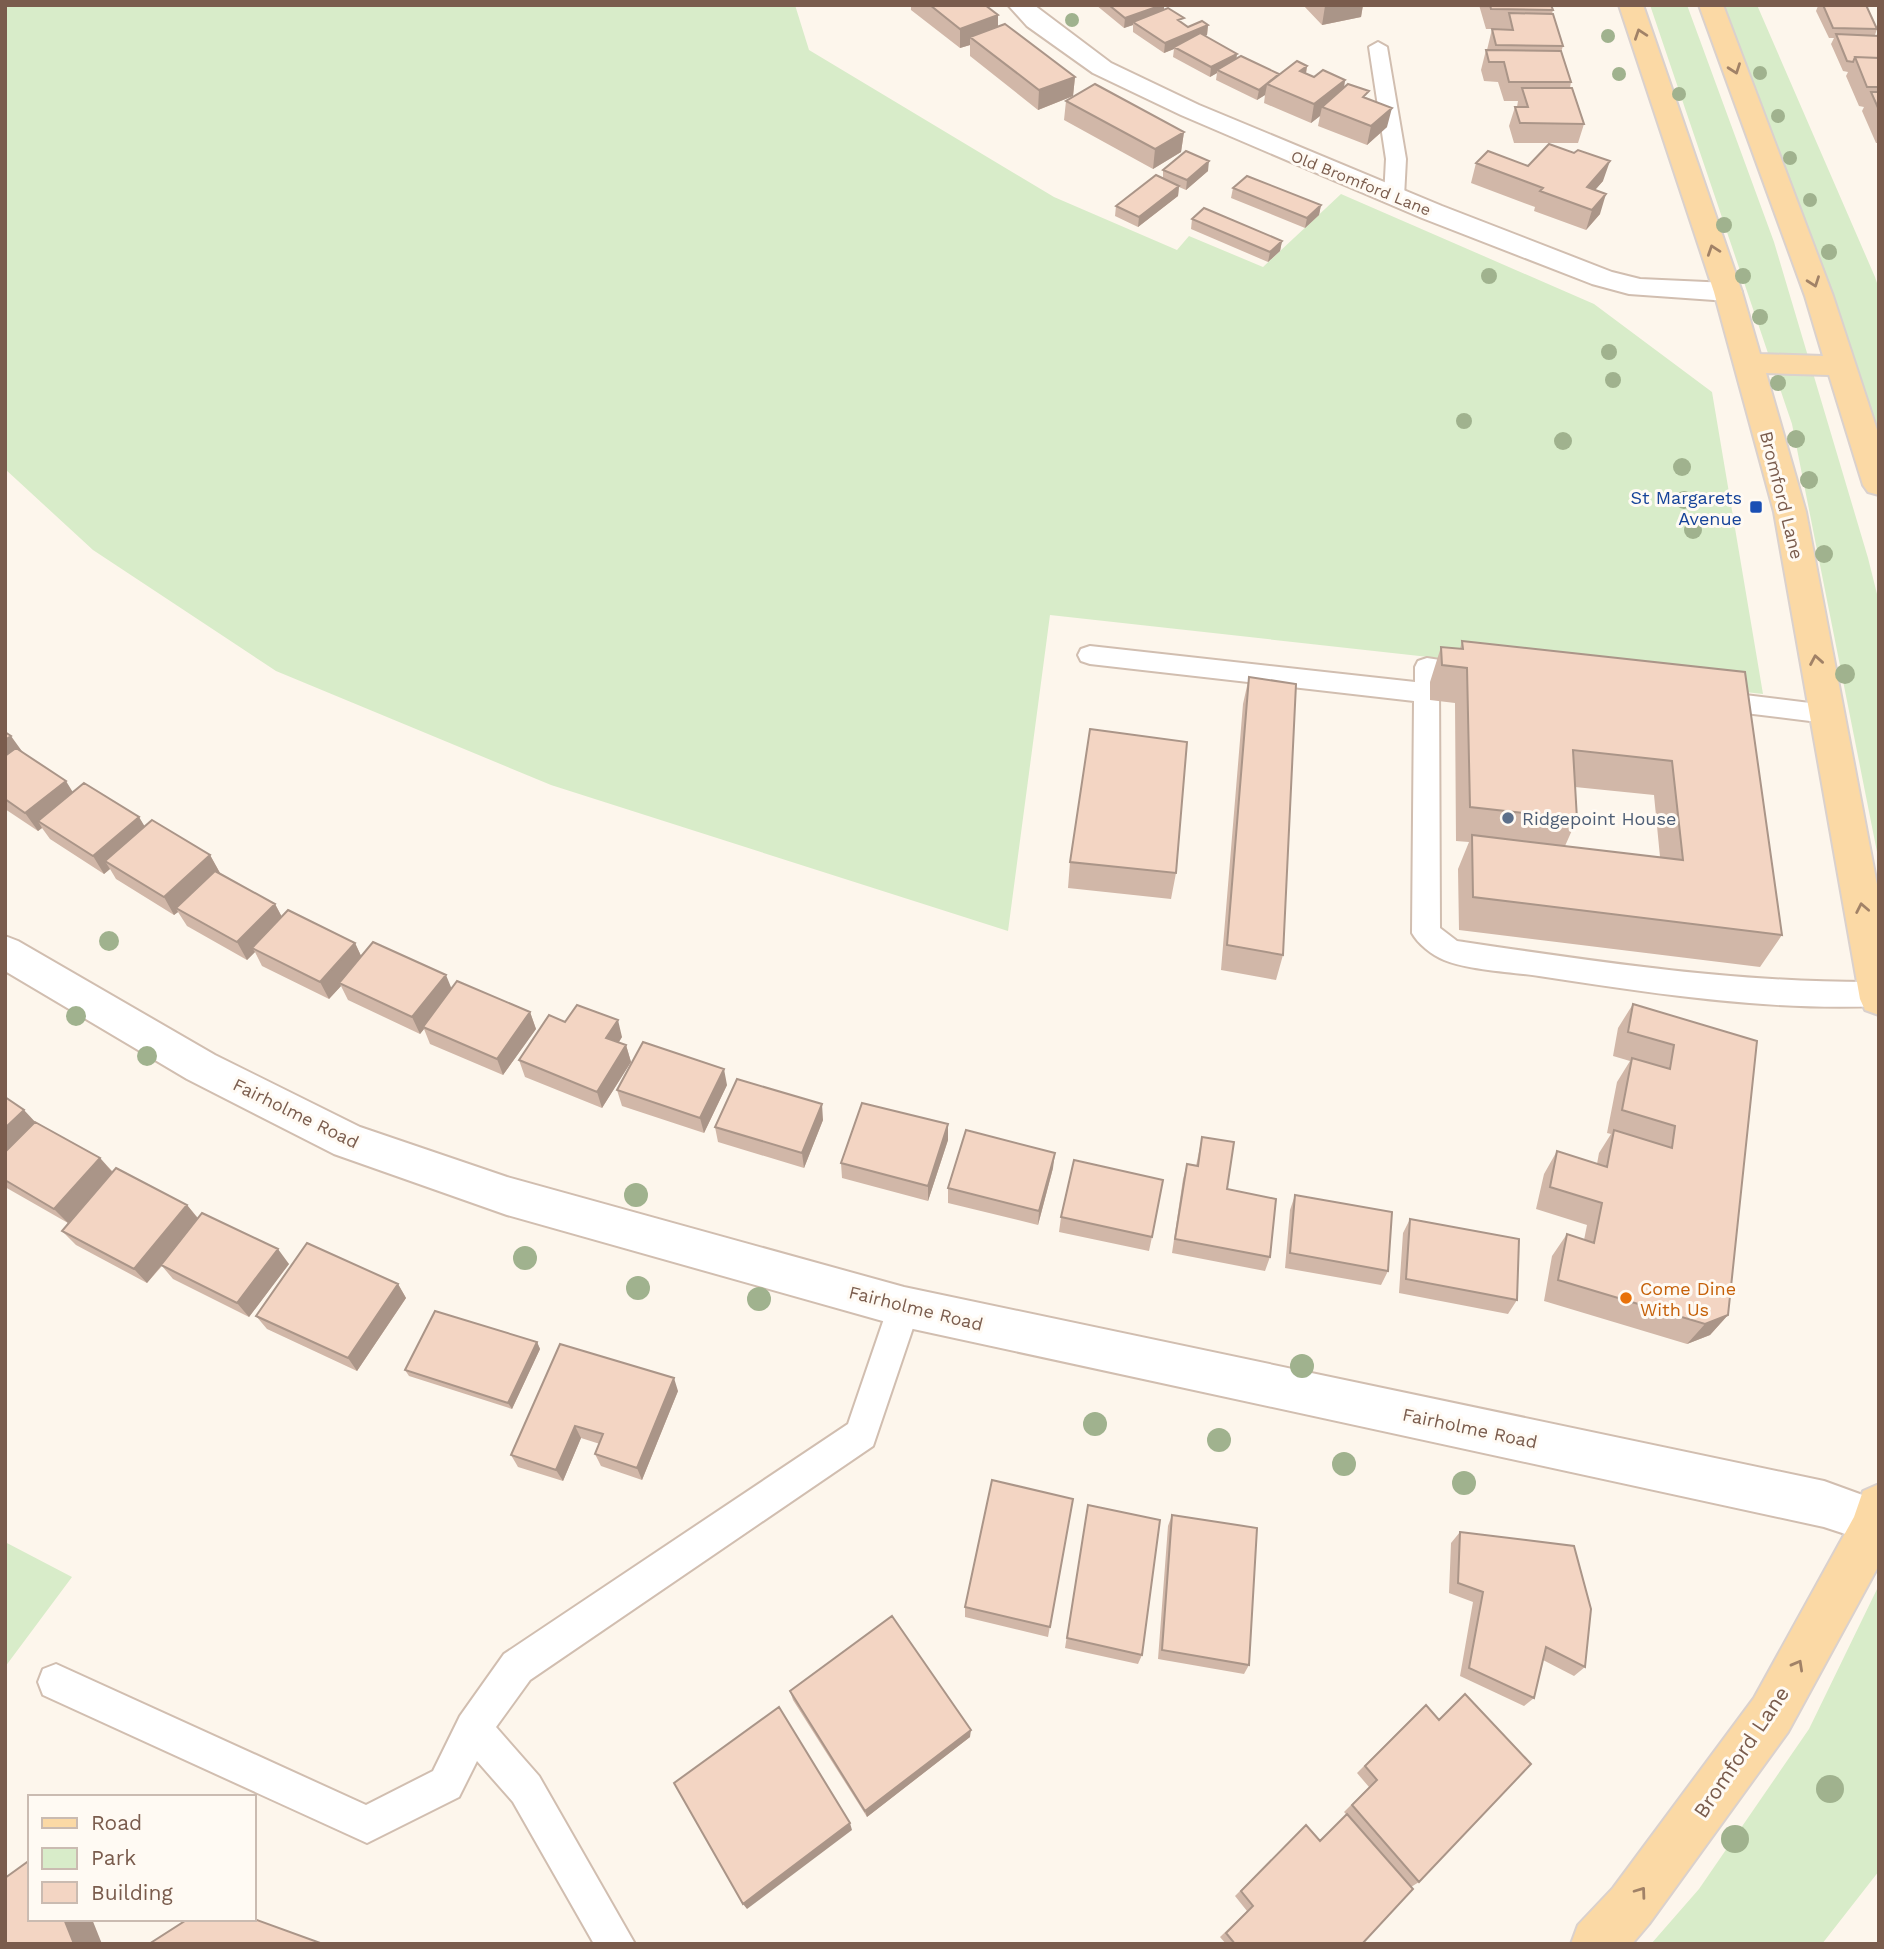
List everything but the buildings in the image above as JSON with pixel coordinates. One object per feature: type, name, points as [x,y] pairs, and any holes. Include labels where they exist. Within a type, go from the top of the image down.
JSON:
[{"type":"main road","name":"Bromford Lane","points":[[1631,5],[1728,292],[1790,512],[1878,997]]},
{"type":"main road","points":[[1711,5],[1819,296],[1879,485]]},
{"type":"main road","points":[[1748,363],[1841,366]]},
{"type":"main road","name":"Bromford Lane","points":[[1597,1944],[1631,1906],[1771,1715],[1877,1515]]},
{"type":"street","name":"Old Bromford Lane","points":[[1020,5],[1036,21],[1102,68],[1190,110],[1394,197],[1602,278],[1639,288],[1728,292]]},
{"type":"street","name":"Fairholme Road","points":[[5,951],[201,1067],[348,1141],[507,1196],[904,1307],[1877,1515]]},
{"type":"lane","points":[[1378,47],[1396,159],[1394,197]]},
{"type":"lane","points":[[1090,655],[1427,693]]},
{"type":"lane","points":[[1495,675],[1427,667],[1426,933],[1451,951],[1692,986],[1815,996],[1878,997]]},
{"type":"lane","points":[[1683,697],[1826,714]]},
{"type":"lane","points":[[56,1682],[367,1824],[446,1784],[473,1729],[517,1667],[862,1435],[904,1307]]},
{"type":"lane","points":[[473,1729],[526,1789],[616,1944]]},
{"type":"green space","points":[[5,5],[795,5],[809,50],[1054,197],[1177,250],[1189,236],[1263,267],[1341,194],[1594,304],[1712,392],[1763,694],[1050,615],[1008,931],[551,785],[276,671],[93,550],[5,469]]},
{"type":"green space","points":[[1650,5],[1687,5],[1774,242],[1868,558],[1879,602],[1879,862],[1792,424]]},
{"type":"green space","points":[[1723,5],[1757,5],[1875,277],[1879,289],[1879,436],[1820,259]]},
{"type":"green space","points":[[5,1542],[72,1577],[5,1667]]},
{"type":"green space","points":[[1879,1585],[1879,1871],[1822,1944],[1651,1944],[1699,1889],[1809,1729]]},
{"type":"place","name":"St Margarets Avenue","points":[[1756,507]]},
{"type":"place","name":"Ridgepoint House","points":[[1508,818]]},
{"type":"place","name":"Come Dine With Us","points":[[1626,1298]]}]
